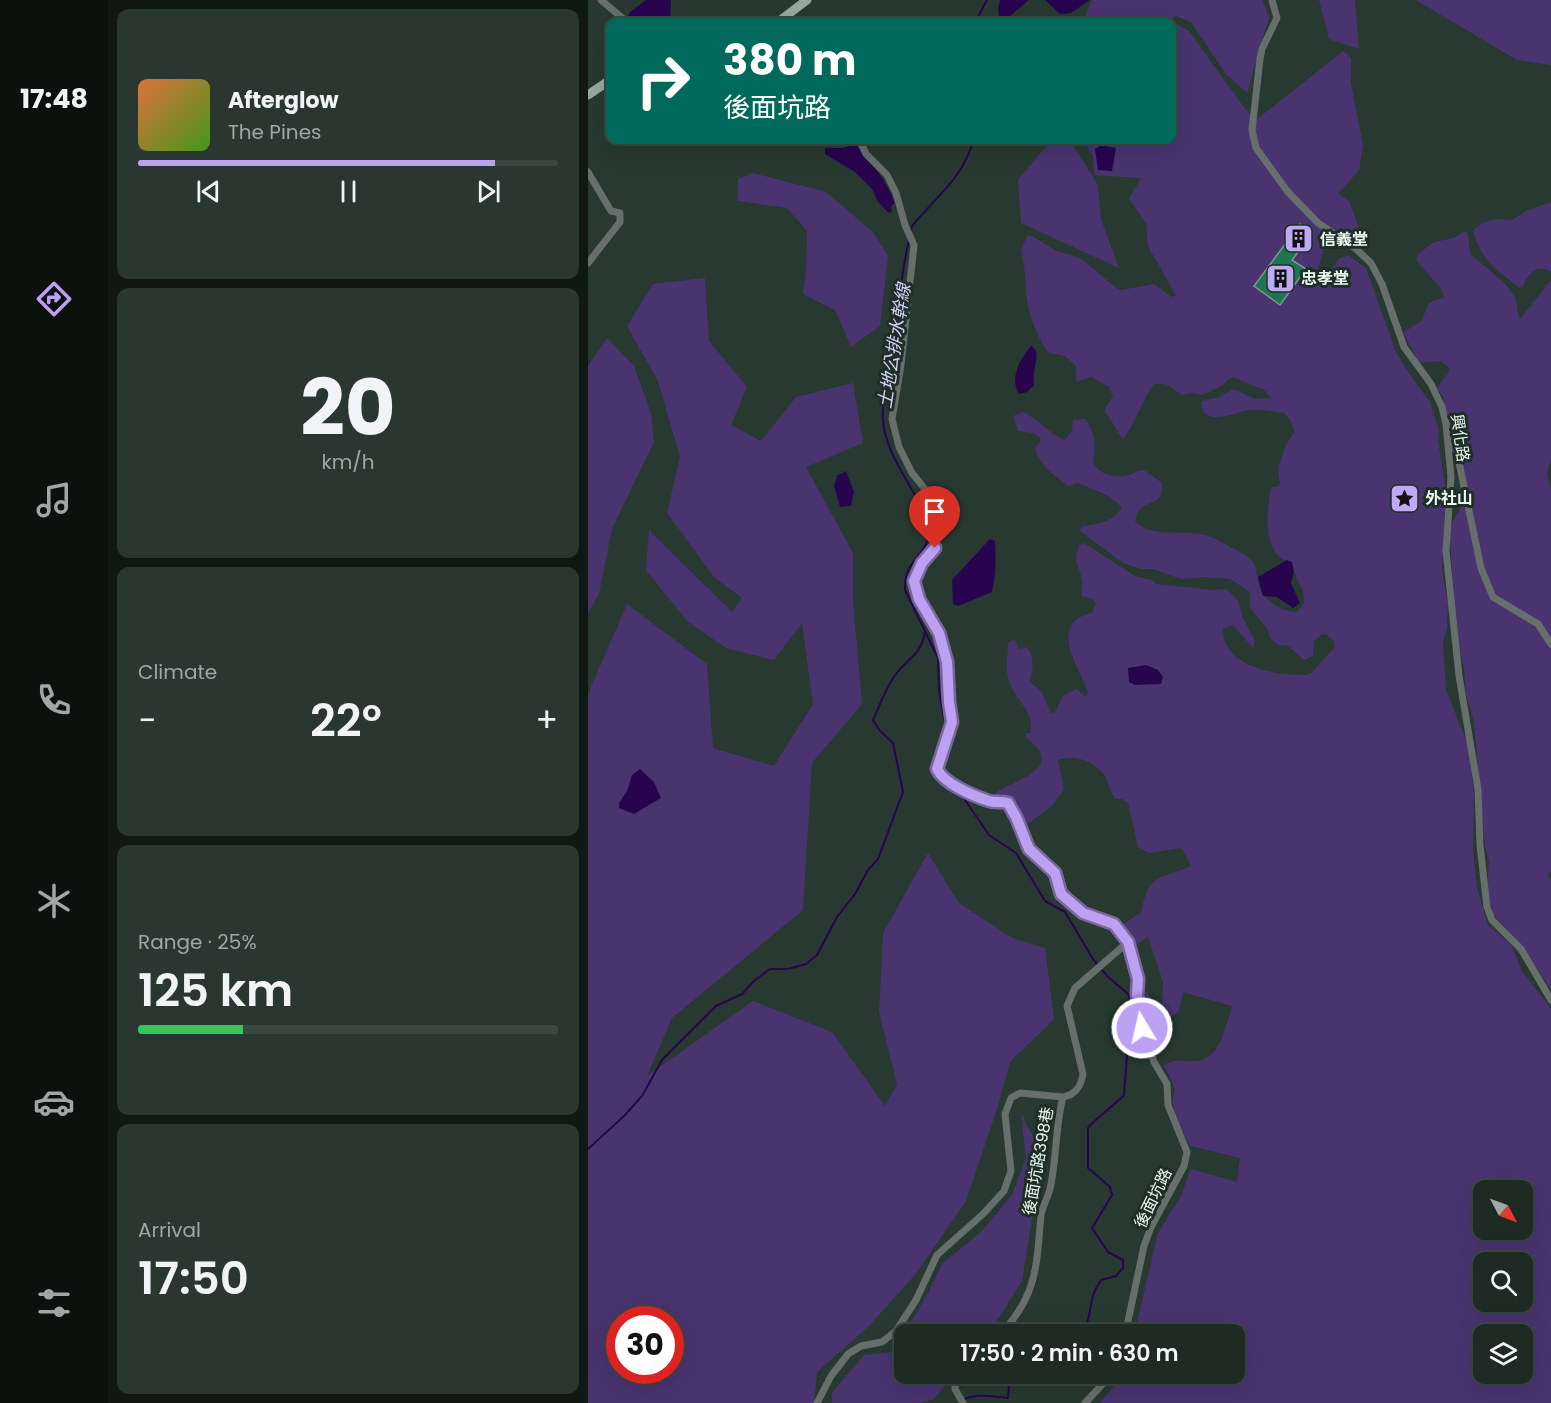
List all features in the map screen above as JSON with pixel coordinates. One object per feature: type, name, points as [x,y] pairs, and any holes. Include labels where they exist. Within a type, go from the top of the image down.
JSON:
[{"type":"main road","points":[[783,18],[807,0]]},
{"type":"main road","points":[[588,95],[606,83]]},
{"type":"street","name":"興化路","points":[[1272,0],[1278,18],[1262,49],[1257,76],[1252,130],[1256,147],[1288,192],[1306,211],[1371,263],[1382,284],[1404,347],[1439,398],[1447,436],[1451,477],[1446,551],[1459,676],[1478,789],[1479,845],[1487,907],[1492,920],[1521,949],[1551,1000]]},
{"type":"street","points":[[604,1],[623,18]]},
{"type":"street","points":[[862,144],[866,154],[886,175],[896,193],[913,242],[901,365],[892,419],[899,447],[912,473],[929,494],[931,512],[938,532],[935,548],[922,563],[914,581],[919,599],[939,633],[947,662],[952,722],[937,769],[944,778],[982,798],[1008,803],[1029,849],[1055,873],[1061,894],[1083,913],[1114,924],[1128,942]]},
{"type":"street","points":[[588,172],[611,211],[620,213],[620,222],[588,263]]},
{"type":"street","points":[[1447,436],[1457,453],[1481,568],[1493,597],[1538,624],[1551,644]]},
{"type":"street","name":"後面坑路398巷","points":[[1009,1324],[1028,1299],[1038,1260],[1042,1212],[1050,1189],[1057,1120],[1063,1097],[1071,1096],[1081,1085],[1083,1074],[1068,1006],[1075,988],[1128,942]]},
{"type":"street","name":"後面坑路","points":[[1127,1324],[1144,1246],[1151,1227],[1184,1166],[1187,1152],[1168,1105],[1167,1084],[1154,1062],[1142,1028],[1137,995],[1138,979],[1128,942]]},
{"type":"street","points":[[817,1403],[831,1376],[848,1354],[861,1346],[882,1342],[896,1330],[916,1300],[938,1255],[983,1214],[1004,1191],[1011,1171],[1005,1114],[1011,1098],[1020,1093],[1063,1097]]},
{"type":"street","points":[[955,1384],[961,1400]]},
{"type":"street","points":[[1084,1403],[1102,1384]]},
{"type":"shaded area","points":[[646,0],[671,0],[670,18],[630,18],[630,12]]},
{"type":"shaded area","points":[[1000,0],[1029,0],[1009,17],[999,16]]},
{"type":"shaded area","points":[[1045,0],[1090,0],[1071,13],[1060,14]]},
{"type":"shaded area","points":[[1092,0],[1262,0],[1269,17],[1247,93],[1226,74],[1191,22],[1176,16],[1171,18],[1085,18]]},
{"type":"shaded area","points":[[1319,0],[1355,0],[1359,49],[1329,39]]},
{"type":"shaded area","points":[[1416,0],[1551,0],[1551,65],[1517,60]]},
{"type":"shaded area","points":[[1179,25],[1189,31],[1246,110],[1256,120],[1343,51],[1351,58],[1351,83],[1363,145],[1359,170],[1338,194],[1349,201],[1363,239],[1327,240],[1318,268],[1333,272],[1332,268],[1339,259],[1348,255],[1366,268],[1396,352],[1430,402],[1439,430],[1438,440],[1446,491],[1442,570],[1448,603],[1447,628],[1443,642],[1446,689],[1468,746],[1474,794],[1473,849],[1477,888],[1488,925],[1511,945],[1523,973],[1551,1008],[1551,1403],[1100,1403],[1116,1384],[1245,1384],[1245,1324],[1137,1324],[1158,1233],[1181,1196],[1191,1169],[1237,1182],[1240,1158],[1190,1146],[1176,1118],[1173,1104],[1175,1089],[1164,1065],[1177,1060],[1195,1061],[1210,1055],[1221,1041],[1232,1006],[1183,992],[1179,1011],[1170,1018],[1149,1010],[1142,997],[1145,990],[1162,1007],[1163,982],[1148,937],[1134,946],[1121,926],[1141,912],[1152,883],[1163,876],[1191,866],[1182,848],[1149,853],[1138,847],[1128,803],[1122,799],[1115,799],[1104,775],[1098,768],[1087,761],[1076,758],[1058,760],[1064,790],[1052,806],[1026,825],[1018,817],[1010,800],[993,795],[1032,773],[1041,760],[1040,752],[1026,737],[1026,733],[1030,733],[1030,719],[1009,681],[1008,643],[1014,639],[1019,649],[1027,647],[1030,651],[1033,664],[1030,682],[1041,691],[1051,713],[1055,712],[1063,695],[1077,689],[1085,697],[1088,693],[1074,659],[1068,636],[1071,626],[1078,618],[1092,613],[1096,603],[1082,596],[1082,581],[1076,556],[1079,545],[1084,543],[1135,576],[1152,580],[1156,584],[1225,589],[1230,592],[1238,601],[1242,616],[1255,641],[1253,648],[1233,625],[1223,629],[1225,642],[1232,653],[1254,667],[1267,671],[1306,675],[1311,673],[1334,648],[1334,642],[1327,635],[1322,634],[1314,641],[1313,656],[1304,660],[1288,646],[1278,645],[1270,638],[1267,628],[1250,608],[1250,592],[1230,579],[1203,577],[1181,579],[1153,569],[1142,569],[1123,563],[1080,531],[1082,526],[1109,519],[1122,508],[1102,493],[1078,483],[1068,486],[1041,461],[1035,449],[1041,439],[1033,433],[1018,431],[1013,416],[1023,412],[1065,440],[1072,431],[1073,420],[1085,419],[1093,434],[1095,451],[1093,461],[1098,469],[1111,476],[1127,475],[1144,470],[1162,483],[1161,495],[1138,511],[1135,521],[1157,532],[1192,533],[1216,539],[1249,557],[1255,567],[1262,593],[1273,603],[1288,611],[1297,612],[1304,603],[1303,592],[1290,562],[1281,558],[1274,550],[1268,530],[1271,487],[1277,487],[1280,484],[1278,467],[1286,445],[1294,432],[1291,421],[1284,413],[1262,410],[1213,417],[1207,415],[1203,410],[1202,401],[1219,397],[1234,389],[1255,399],[1271,398],[1264,390],[1235,378],[1230,378],[1222,386],[1202,395],[1192,393],[1182,395],[1165,384],[1154,384],[1123,439],[1105,412],[1106,406],[1113,397],[1109,387],[1091,377],[1076,382],[1076,366],[1065,356],[1046,350],[1035,329],[1028,307],[1021,250],[1027,236],[1032,236],[1055,250],[1082,259],[1116,288],[1121,290],[1154,284],[1172,297],[1176,296],[1148,246],[1146,223],[1129,199],[1141,178],[1094,175],[1093,156],[1086,144],[1176,144],[1176,26]]},
{"type":"shaded area","points":[[856,144],[881,175],[895,203],[891,206],[892,211],[889,213],[878,202],[872,189],[855,172],[825,154],[825,148],[843,148]]},
{"type":"shaded area","points":[[1048,144],[1072,144],[1098,185],[1101,219],[1119,268],[1021,223],[1018,180]]},
{"type":"shaded area","points":[[1101,145],[1116,148],[1112,171],[1098,170],[1095,149]]},
{"type":"shaded area","points":[[753,173],[826,192],[873,232],[888,256],[880,326],[851,347],[835,310],[803,294],[807,231],[787,208],[738,201],[738,179]]},
{"type":"shaded area","points":[[1551,202],[1551,272],[1546,269],[1537,269],[1530,274],[1523,287],[1519,287],[1485,257],[1473,231],[1486,222],[1496,219],[1512,220],[1526,211]]},
{"type":"shaded area","points":[[1467,232],[1471,255],[1500,279],[1514,296],[1520,319],[1551,280],[1551,458],[1547,474],[1551,490],[1551,871],[1548,874],[1551,881],[1551,990],[1524,949],[1493,914],[1487,889],[1489,861],[1485,846],[1474,721],[1466,694],[1464,668],[1457,637],[1449,528],[1460,509],[1462,489],[1460,441],[1450,429],[1443,397],[1437,388],[1449,372],[1449,368],[1441,361],[1419,363],[1403,332],[1421,322],[1429,303],[1444,297],[1441,289],[1417,261],[1418,254],[1434,242],[1454,238]]},
{"type":"shaded area","points":[[705,278],[709,341],[747,387],[731,425],[761,441],[796,397],[853,383],[863,443],[806,467],[853,553],[853,601],[862,704],[812,763],[803,910],[672,1018],[647,1076],[753,1001],[832,1032],[885,1106],[897,1084],[879,1012],[883,933],[928,853],[959,903],[1012,938],[1045,948],[1054,1019],[1010,1062],[998,1106],[966,1201],[915,1275],[869,1326],[817,1372],[814,1403],[588,1403],[588,694],[627,604],[707,664],[713,748],[774,766],[813,704],[802,623],[774,660],[726,648],[687,621],[646,570],[649,530],[732,612],[742,598],[714,577],[667,513],[680,457],[658,381],[627,326],[653,284]]},
{"type":"shaded area","points":[[607,338],[634,366],[651,413],[654,442],[612,529],[599,594],[588,613],[588,366]]},
{"type":"shaded area","points":[[1031,346],[1036,350],[1034,385],[1027,392],[1019,394],[1015,382],[1017,369]]},
{"type":"shaded area","points":[[846,471],[854,492],[851,506],[840,507],[834,486],[837,476]]},
{"type":"shaded area","points":[[990,539],[995,541],[995,573],[992,592],[958,606],[953,604],[952,580]]},
{"type":"shaded area","points":[[1287,560],[1292,562],[1294,572],[1291,583],[1300,603],[1293,608],[1277,597],[1263,596],[1258,577]]},
{"type":"shaded area","points":[[1146,665],[1158,670],[1163,677],[1161,684],[1135,685],[1129,682],[1128,668]]},
{"type":"shaded area","points":[[640,769],[654,782],[661,798],[634,814],[619,808],[619,803],[627,791],[632,775]]},
{"type":"shaded area","points":[[1021,1113],[1042,1155],[1022,1281],[995,1324],[910,1324],[942,1264],[981,1232],[1012,1195],[1026,1158]]},
{"type":"shaded area","points":[[894,1350],[894,1384],[947,1384],[934,1399],[921,1403],[832,1403],[832,1393],[864,1355]]},
{"type":"building","name":"忠孝堂","points":[[1300,224],[1312,234],[1292,260],[1306,269],[1280,305],[1254,286]]},
{"type":"waterway","name":"土地公排水幹線","points":[[977,18],[987,0]]},
{"type":"waterway","name":"土地公排水幹線","points":[[911,232],[912,226],[956,176],[972,144]]},
{"type":"waterway","name":"土地公排水幹線","points":[[909,241],[903,270],[893,358],[883,406],[883,421],[890,450],[917,500],[927,526],[926,543],[909,570],[905,590],[938,658],[939,691],[945,722],[933,769],[938,779],[963,797],[989,835],[1016,853],[1045,901],[1065,912],[1093,959],[1107,976],[1128,994],[1131,1002],[1124,1095],[1088,1128],[1088,1168],[1110,1187],[1112,1195],[1092,1228],[1108,1252],[1123,1260],[1123,1268],[1116,1276],[1101,1280],[1095,1291],[1086,1324]]},
{"type":"waterway","points":[[588,1149],[642,1096],[662,1060],[716,1006],[742,994],[770,969],[788,969],[806,964],[817,955],[837,917],[855,894],[868,870],[878,859],[903,792],[893,743],[880,731],[873,720],[889,685],[921,646],[925,632]]},
{"type":"waterway","name":"土地公排水幹線","points":[[962,1401],[978,1396],[1008,1398],[1008,1384]]},
{"type":"place","name":"信義堂","points":[[1299,239]]},
{"type":"place","name":"忠孝堂","points":[[1280,278]]},
{"type":"place","name":"外社山","points":[[1404,498]]},
{"type":"route","points":[[935,548],[917,572],[914,587],[939,633],[947,662],[952,722],[950,735],[937,769],[939,774],[982,798],[995,803],[1008,803],[1029,849],[1055,873],[1061,894],[1083,913],[1108,920],[1120,931],[1128,942],[1138,979],[1137,995],[1142,1028]]}]
